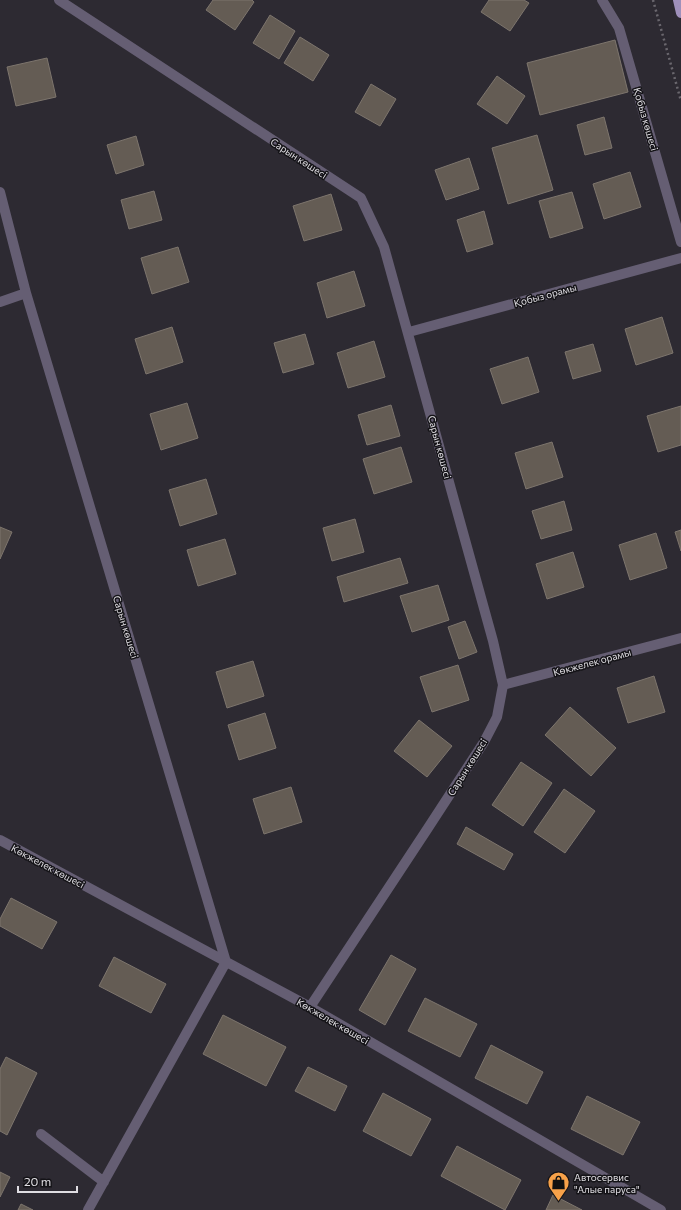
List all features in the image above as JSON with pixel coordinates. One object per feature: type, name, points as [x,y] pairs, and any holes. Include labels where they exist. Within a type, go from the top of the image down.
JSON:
[{"type":"main road","points":[[678,0],[681,13]]},
{"type":"street","name":"Сарын көшесі","points":[[59,0],[360,198],[384,247],[409,332],[493,642],[503,685],[497,717],[484,742],[310,1007]]},
{"type":"street","name":"Қобыз көшесі","points":[[602,0],[620,28],[681,242]]},
{"type":"street","name":"Сарын көшесі","points":[[0,192],[26,293],[226,962]]},
{"type":"street","name":"Қобыз орамы","points":[[409,332],[681,258]]},
{"type":"street","points":[[0,302],[26,293]]},
{"type":"street","name":"Көкжелек орамы","points":[[503,685],[681,638]]},
{"type":"street","name":"Көкжелек көшесі","points":[[0,840],[310,1007],[661,1210]]},
{"type":"street","points":[[88,1210],[226,962]]},
{"type":"street","points":[[41,1134],[104,1182]]},
{"type":"path","points":[[653,0],[681,101]]},
{"type":"building","points":[[213,0],[252,0],[254,2],[235,30],[206,10]]},
{"type":"building","points":[[489,0],[524,0],[529,3],[510,31],[481,12]]},
{"type":"building","points":[[270,15],[295,31],[279,59],[253,43]]},
{"type":"building","points":[[300,37],[329,55],[313,81],[284,63]]},
{"type":"building","points":[[615,40],[628,92],[540,115],[527,63]]},
{"type":"building","points":[[47,58],[56,97],[16,106],[7,67]]},
{"type":"building","points":[[497,76],[525,96],[507,124],[477,104]]},
{"type":"building","points":[[371,84],[396,99],[380,126],[355,112]]},
{"type":"building","points":[[604,117],[612,148],[585,155],[577,125]]},
{"type":"building","points":[[537,135],[553,190],[508,204],[492,148]]},
{"type":"building","points":[[136,136],[144,165],[116,174],[107,145]]},
{"type":"building","points":[[469,158],[479,189],[446,200],[435,170]]},
{"type":"building","points":[[630,172],[641,207],[604,219],[593,184]]},
{"type":"building","points":[[154,191],[162,220],[129,229],[121,200]]},
{"type":"building","points":[[572,192],[583,228],[550,238],[539,201]]},
{"type":"building","points":[[331,194],[342,230],[304,241],[293,206]]},
{"type":"building","points":[[484,211],[493,244],[467,252],[457,220]]},
{"type":"building","points":[[178,247],[189,282],[152,294],[141,258]]},
{"type":"building","points":[[354,271],[365,306],[327,318],[317,283]]},
{"type":"building","points":[[662,317],[673,353],[636,365],[625,329]]},
{"type":"building","points":[[172,327],[183,362],[146,374],[135,339]]},
{"type":"building","points":[[305,334],[314,364],[283,373],[274,343]]},
{"type":"building","points":[[374,341],[385,377],[348,388],[337,353]]},
{"type":"building","points":[[593,344],[601,371],[573,379],[565,352]]},
{"type":"building","points":[[528,357],[539,392],[502,404],[490,369]]},
{"type":"building","points":[[187,403],[198,438],[161,450],[150,414]]},
{"type":"building","points":[[391,405],[400,436],[367,445],[358,415]]},
{"type":"building","points":[[681,406],[681,445],[658,452],[647,416]]},
{"type":"building","points":[[552,442],[563,477],[526,489],[515,453]]},
{"type":"building","points":[[401,447],[412,482],[374,494],[363,459]]},
{"type":"building","points":[[206,479],[217,514],[180,526],[169,490]]},
{"type":"building","points":[[564,501],[572,530],[541,539],[532,511]]},
{"type":"building","points":[[355,519],[364,552],[332,561],[323,528]]},
{"type":"building","points":[[0,527],[12,532],[0,559]]},
{"type":"building","points":[[681,530],[681,551],[675,532]]},
{"type":"building","points":[[656,533],[667,568],[630,580],[619,545]]},
{"type":"building","points":[[225,539],[236,574],[198,586],[187,550]]},
{"type":"building","points":[[573,552],[584,587],[547,599],[536,564]]},
{"type":"building","points":[[400,558],[408,583],[344,602],[337,577]]},
{"type":"building","points":[[438,585],[449,620],[412,632],[400,596]]},
{"type":"building","points":[[465,621],[477,652],[459,659],[448,627]]},
{"type":"building","points":[[253,661],[264,696],[227,708],[216,672]]},
{"type":"building","points":[[458,665],[469,700],[432,712],[420,677]]},
{"type":"building","points":[[654,676],[665,712],[628,723],[617,688]]},
{"type":"building","points":[[570,707],[616,748],[591,776],[545,735]]},
{"type":"building","points":[[265,713],[276,748],[239,760],[228,725]]},
{"type":"building","points":[[419,720],[452,746],[427,777],[394,751]]},
{"type":"building","points":[[521,762],[552,783],[523,826],[492,805]]},
{"type":"building","points":[[291,787],[302,822],[264,834],[253,799]]},
{"type":"building","points":[[564,789],[595,811],[565,853],[534,832]]},
{"type":"building","points":[[466,827],[513,854],[504,870],[457,844]]},
{"type":"building","points":[[11,898],[57,922],[42,949],[0,926],[0,919]]},
{"type":"building","points":[[391,955],[416,969],[385,1025],[359,1010]]},
{"type":"building","points":[[114,957],[166,984],[151,1013],[99,986]]},
{"type":"building","points":[[425,998],[477,1024],[460,1057],[408,1031]]},
{"type":"building","points":[[223,1015],[286,1047],[266,1086],[203,1054]]},
{"type":"building","points":[[491,1045],[543,1072],[527,1104],[475,1078]]},
{"type":"building","points":[[6,1057],[37,1073],[7,1135],[0,1131],[0,1069]]},
{"type":"building","points":[[308,1067],[347,1086],[335,1111],[295,1091]]},
{"type":"building","points":[[383,1093],[431,1119],[411,1156],[363,1131]]},
{"type":"building","points":[[587,1096],[640,1122],[623,1155],[571,1129]]},
{"type":"building","points":[[457,1146],[521,1180],[505,1210],[441,1176]]},
{"type":"building","points":[[0,1172],[10,1177],[0,1197]]},
{"type":"building","name":"Автосервис \"Алые паруса\"","points":[[553,1195],[582,1210],[546,1210]]},
{"type":"building","points":[[21,1204],[33,1210],[18,1210]]},
{"type":"place","name":"Автосервис \"Алые паруса\"","points":[[559,1202]]}]
